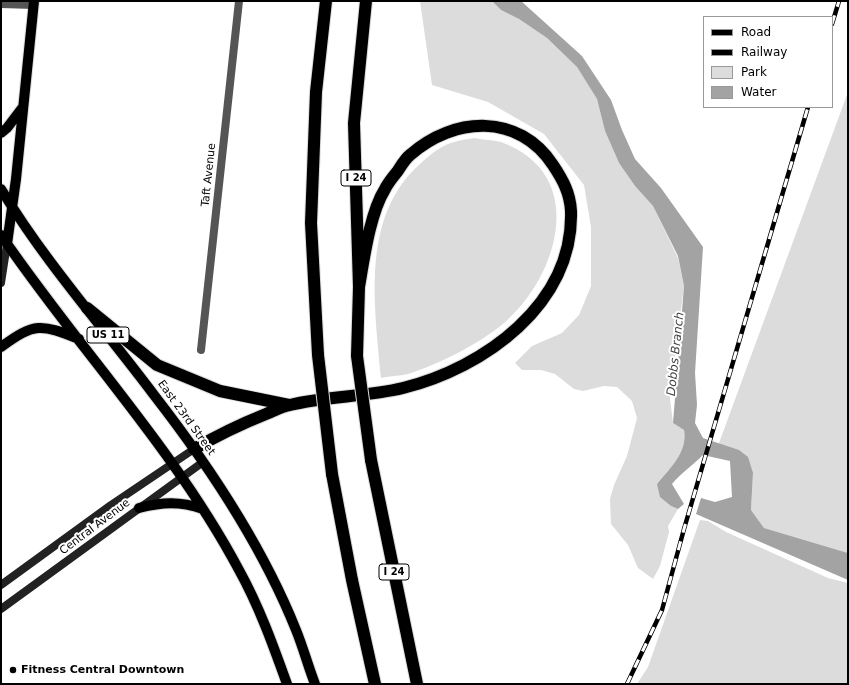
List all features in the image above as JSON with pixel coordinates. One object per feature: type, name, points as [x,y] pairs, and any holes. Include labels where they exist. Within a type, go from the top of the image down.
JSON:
[{"type":"highway","points":[[326,1],[316,92],[311,223],[318,355],[332,474],[352,580],[375,684]]},
{"type":"highway","name":"I 24","points":[[366,1],[354,123],[359,287],[357,356],[371,460],[417,684]]},
{"type":"highway","points":[[194,449],[229,428],[289,405],[403,388],[444,374],[474,359],[508,337],[534,313],[553,284],[567,249],[571,212],[567,185],[545,152],[518,132],[485,125],[456,128],[432,140],[409,156],[384,189],[370,229],[359,287]]},
{"type":"highway","points":[[87,308],[157,365],[220,390],[289,405]]},
{"type":"main road","points":[[1,283],[12,208],[34,3]]},
{"type":"main road","points":[[1,133],[7,128],[23,107]]},
{"type":"main road","name":"East 23rd Street","points":[[1,189],[12,208],[155,395],[225,495],[259,552],[296,629],[315,684]]},
{"type":"main road","name":"US 11","points":[[1,235],[173,463],[203,509],[240,570],[272,640],[287,684]]},
{"type":"main road","points":[[1,347],[20,333],[40,327],[80,340]]},
{"type":"main road","name":"Central Avenue","points":[[1,585],[194,449]]},
{"type":"main road","name":"Central Avenue","points":[[1,609],[181,476],[203,462]]},
{"type":"main road","points":[[139,508],[158,503],[172,502],[187,504],[203,509]]},
{"type":"street","name":"Taft Avenue","points":[[201,350],[239,1]]},
{"type":"street","points":[[1,4],[34,3]]},
{"type":"green space","points":[[420,1],[492,1],[501,10],[519,19],[547,38],[577,67],[597,99],[605,131],[619,163],[635,186],[653,206],[678,258],[684,286],[670,399],[673,423],[684,430],[685,438],[681,453],[657,484],[671,506],[678,509],[668,526],[669,532],[660,566],[653,579],[638,568],[628,545],[611,524],[610,499],[614,485],[627,456],[637,418],[632,401],[617,387],[604,386],[583,391],[574,389],[555,374],[541,370],[522,370],[515,363],[532,346],[562,333],[579,315],[591,286],[591,227],[584,185],[544,134],[488,102],[432,85]]},
{"type":"green space","points":[[848,92],[848,553],[764,528],[751,510],[753,473],[719,443]]},
{"type":"green space","points":[[475,138],[501,142],[529,157],[546,177],[555,201],[556,227],[550,254],[539,279],[523,303],[494,331],[458,353],[420,370],[408,374],[381,378],[376,322],[376,265],[379,237],[387,211],[400,186],[419,165],[433,153],[450,143]]},
{"type":"green space","points":[[700,520],[708,521],[726,532],[828,578],[848,583],[848,684],[637,684],[648,667]]},
{"type":"water","points":[[492,1],[521,1],[582,56],[611,100],[635,159],[661,188],[703,247],[695,373],[697,405],[695,423],[703,438],[739,450],[748,457],[753,473],[751,510],[764,528],[848,553],[848,580],[696,514],[701,498],[715,502],[732,497],[730,461],[703,455],[683,473],[672,484],[684,504],[678,509],[671,506],[660,497],[657,484],[681,453],[685,438],[684,430],[673,423],[684,286],[678,256],[653,206],[635,186],[619,163],[605,131],[597,99],[577,67],[547,38],[519,19],[501,10]]},
{"type":"railway","points":[[833,21],[839,1]]},
{"type":"railway","points":[[627,684],[662,610],[684,529],[808,108]]},
{"type":"place","name":"Fitness Central Downtown","points":[[13,670]]},
{"type":"water label","name":"Dobbs Branch","points":[[676,354]]}]
